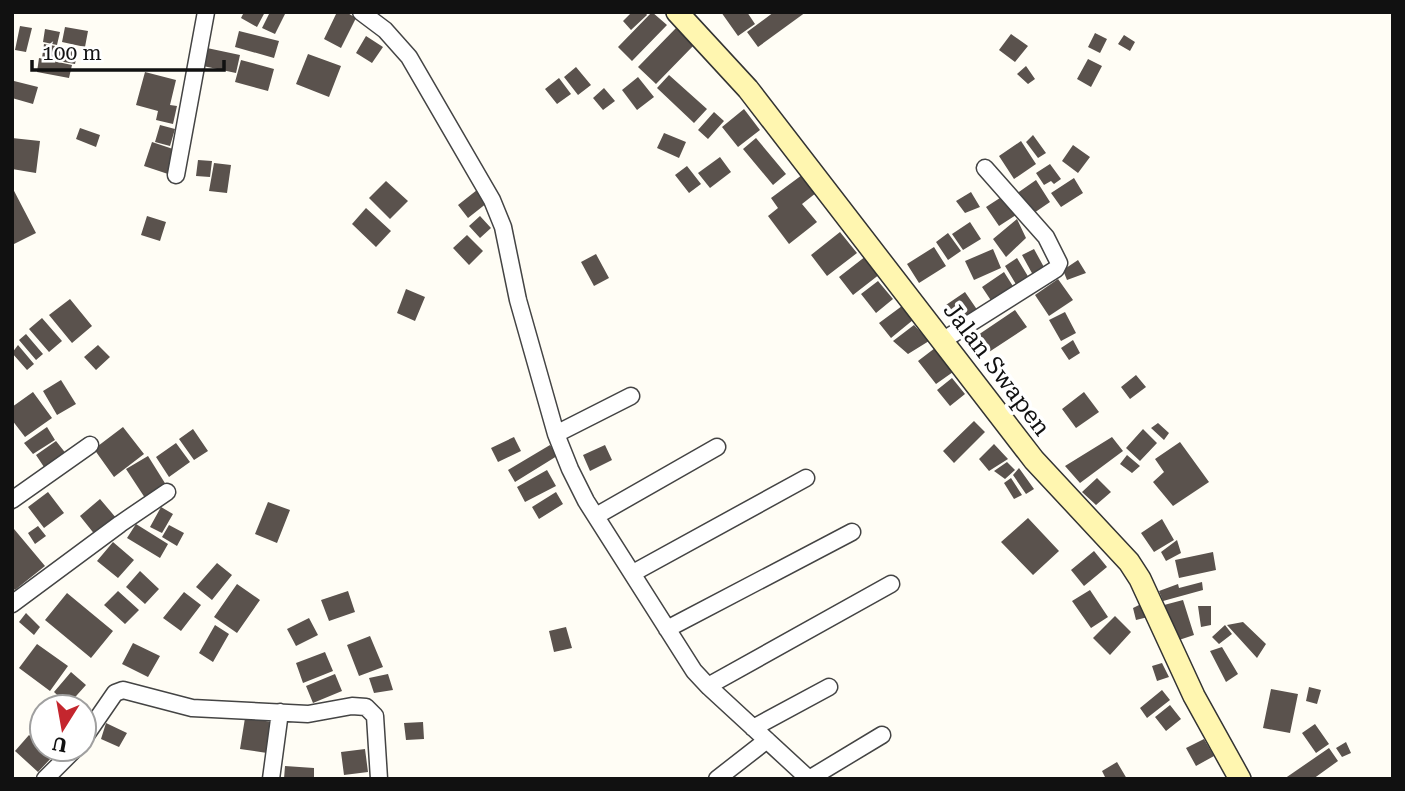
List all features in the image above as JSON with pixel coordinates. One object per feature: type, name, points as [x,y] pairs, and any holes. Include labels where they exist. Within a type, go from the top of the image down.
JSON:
[{"type":"main road","name":"Jalan Swapen","points":[[677,12],[748,89],[1034,460],[1129,562],[1140,579],[1194,696],[1240,779]]},
{"type":"street","points":[[176,175],[206,12]]},
{"type":"street","points":[[361,12],[385,30],[409,57],[492,200],[503,226],[518,300],[556,434],[570,469],[596,516],[694,671],[810,779],[882,735]]},
{"type":"street","points":[[942,341],[1056,269],[1059,263],[1046,237],[985,168]]},
{"type":"street","points":[[556,434],[632,396]]},
{"type":"street","points":[[12,500],[90,445]]},
{"type":"street","points":[[596,516],[717,447]]},
{"type":"street","points":[[633,573],[806,478]]},
{"type":"street","points":[[12,604],[167,492]]},
{"type":"street","points":[[667,629],[852,532]]},
{"type":"street","points":[[708,686],[891,584]]},
{"type":"street","points":[[753,728],[829,687]]},
{"type":"street","points":[[98,718],[115,694],[123,691],[192,708],[308,714],[352,706],[370,709],[375,716],[379,779]]},
{"type":"street","points":[[271,779],[280,712]]},
{"type":"street","points":[[717,779],[767,740]]},
{"type":"street","points":[[45,779],[61,763]]},
{"type":"building","points":[[244,12],[265,12],[257,27],[241,18]]},
{"type":"building","points":[[270,12],[286,12],[275,34],[262,28]]},
{"type":"building","points":[[337,12],[346,12],[356,18],[341,48],[324,39]]},
{"type":"building","points":[[632,12],[645,12],[647,15],[631,30],[623,21]]},
{"type":"building","points":[[652,12],[667,25],[632,61],[618,47]]},
{"type":"building","points":[[721,12],[747,12],[755,24],[738,36]]},
{"type":"building","points":[[774,12],[806,12],[758,47],[747,32]]},
{"type":"building","points":[[20,26],[32,28],[26,52],[15,50]]},
{"type":"building","points":[[65,27],[88,31],[85,47],[62,42]]},
{"type":"building","points":[[677,27],[695,44],[656,84],[638,67]]},
{"type":"building","points":[[45,29],[60,32],[57,45],[43,42]]},
{"type":"building","points":[[239,31],[279,41],[274,58],[235,47]]},
{"type":"building","points":[[1095,33],[1107,39],[1100,53],[1088,47]]},
{"type":"building","points":[[1011,34],[1028,46],[1015,62],[999,50]]},
{"type":"building","points":[[1124,35],[1135,42],[1130,51],[1118,44]]},
{"type":"building","points":[[366,36],[383,47],[372,63],[356,53]]},
{"type":"building","points":[[44,44],[78,50],[75,64],[42,58]]},
{"type":"building","points":[[207,48],[240,55],[236,73],[203,66]]},
{"type":"building","points":[[308,54],[341,66],[329,97],[296,84]]},
{"type":"building","points":[[39,58],[72,65],[69,78],[37,72]]},
{"type":"building","points":[[1088,59],[1102,66],[1091,87],[1077,79]]},
{"type":"building","points":[[241,60],[274,69],[268,91],[235,82]]},
{"type":"building","points":[[1026,66],[1035,79],[1028,84],[1017,74]]},
{"type":"building","points":[[576,67],[591,85],[578,95],[564,77]]},
{"type":"building","points":[[145,72],[176,80],[170,105],[177,106],[173,124],[156,120],[158,111],[136,105]]},
{"type":"building","points":[[669,75],[707,109],[694,123],[657,88]]},
{"type":"building","points":[[638,77],[654,97],[637,110],[622,90]]},
{"type":"building","points":[[559,78],[571,94],[557,104],[545,89]]},
{"type":"building","points":[[14,81],[38,87],[33,104],[12,98]]},
{"type":"building","points":[[604,88],[615,101],[603,110],[593,98]]},
{"type":"building","points":[[744,109],[760,130],[738,147],[722,127]]},
{"type":"building","points":[[714,112],[724,121],[708,139],[698,130]]},
{"type":"building","points":[[160,125],[175,129],[170,146],[155,142]]},
{"type":"building","points":[[80,128],[100,135],[96,147],[76,139]]},
{"type":"building","points":[[664,133],[686,142],[679,158],[657,148]]},
{"type":"building","points":[[1033,135],[1046,153],[1038,158],[1026,142]]},
{"type":"building","points":[[12,138],[40,141],[36,173],[12,169]]},
{"type":"building","points":[[756,138],[786,174],[773,185],[743,149]]},
{"type":"building","points":[[1021,141],[1036,164],[1014,179],[999,156]]},
{"type":"building","points":[[152,142],[176,150],[168,174],[144,166]]},
{"type":"building","points":[[1073,145],[1090,157],[1078,173],[1062,161]]},
{"type":"building","points":[[720,157],[731,172],[710,188],[698,173]]},
{"type":"building","points":[[198,160],[212,161],[210,177],[196,176]]},
{"type":"building","points":[[214,163],[231,165],[227,193],[209,191]]},
{"type":"building","points":[[1050,164],[1061,179],[1054,184],[1051,181],[1044,185],[1036,173]]},
{"type":"building","points":[[687,166],[701,184],[689,193],[675,175]]},
{"type":"building","points":[[802,175],[816,193],[802,204],[817,222],[789,244],[768,216],[778,208],[771,198]]},
{"type":"building","points":[[1074,178],[1083,193],[1061,207],[1051,193]]},
{"type":"building","points":[[1036,180],[1050,202],[1031,215],[1016,194]]},
{"type":"building","points":[[386,181],[408,201],[390,219],[369,198]]},
{"type":"building","points":[[12,187],[36,233],[12,245]]},
{"type":"building","points":[[477,190],[487,203],[468,218],[458,205]]},
{"type":"building","points":[[971,192],[980,207],[965,213],[956,201]]},
{"type":"building","points":[[1003,196],[1016,215],[999,226],[986,207]]},
{"type":"building","points":[[366,208],[391,231],[376,247],[352,224]]},
{"type":"building","points":[[147,216],[166,222],[160,241],[141,235]]},
{"type":"building","points":[[480,216],[491,228],[480,238],[469,226]]},
{"type":"building","points":[[1017,219],[1026,238],[1006,257],[993,239]]},
{"type":"building","points":[[970,222],[981,239],[963,250],[952,234]]},
{"type":"building","points":[[840,232],[857,253],[827,276],[811,255]]},
{"type":"building","points":[[948,233],[961,251],[948,260],[936,242]]},
{"type":"building","points":[[467,235],[483,251],[469,265],[453,248]]},
{"type":"building","points":[[934,247],[946,266],[919,283],[907,264]]},
{"type":"building","points":[[993,249],[1001,268],[974,280],[965,261]]},
{"type":"building","points":[[1034,249],[1045,269],[1033,275],[1022,255]]},
{"type":"building","points":[[596,254],[609,278],[594,286],[581,262]]},
{"type":"building","points":[[866,256],[880,274],[853,295],[839,277]]},
{"type":"building","points":[[1017,258],[1029,278],[1017,286],[1005,266]]},
{"type":"building","points":[[1078,260],[1086,273],[1067,280],[1063,270]]},
{"type":"building","points":[[1004,272],[1016,291],[994,305],[982,287]]},
{"type":"building","points":[[1058,279],[1073,300],[1049,316],[1035,295]]},
{"type":"building","points":[[878,281],[893,299],[876,313],[861,294]]},
{"type":"building","points":[[406,289],[425,297],[415,321],[397,313]]},
{"type":"building","points":[[965,292],[978,311],[956,326],[943,307]]},
{"type":"building","points":[[70,299],[92,326],[72,343],[49,315]]},
{"type":"building","points":[[902,306],[913,320],[891,338],[879,323]]},
{"type":"building","points":[[1015,310],[1027,327],[989,352],[978,335]]},
{"type":"building","points":[[1065,312],[1076,333],[1061,341],[1049,320]]},
{"type":"building","points":[[42,318],[62,341],[49,352],[29,329]]},
{"type":"building","points":[[914,325],[929,341],[908,354],[893,341]]},
{"type":"building","points":[[26,334],[43,354],[36,360],[19,340]]},
{"type":"building","points":[[1073,340],[1080,353],[1069,360],[1061,348]]},
{"type":"building","points":[[18,345],[34,364],[27,370],[12,353]]},
{"type":"building","points":[[98,345],[110,357],[96,370],[84,357]]},
{"type":"building","points":[[935,348],[953,372],[936,384],[918,361]]},
{"type":"building","points":[[1136,375],[1146,387],[1130,399],[1121,387]]},
{"type":"building","points":[[952,378],[965,394],[950,406],[937,390]]},
{"type":"building","points":[[61,380],[76,404],[57,415],[43,391]]},
{"type":"building","points":[[33,392],[52,418],[25,437],[12,420],[12,407]]},
{"type":"building","points":[[1084,392],[1099,412],[1076,428],[1062,409]]},
{"type":"building","points":[[974,421],[985,432],[954,463],[943,451]]},
{"type":"building","points":[[1158,423],[1169,433],[1164,440],[1151,428]]},
{"type":"building","points":[[47,427],[55,440],[33,454],[24,443]]},
{"type":"building","points":[[123,427],[144,454],[114,477],[94,449]]},
{"type":"building","points":[[193,429],[208,451],[194,460],[179,439]]},
{"type":"building","points":[[1143,429],[1157,443],[1140,461],[1126,448]]},
{"type":"building","points":[[514,437],[521,451],[498,462],[491,448]]},
{"type":"building","points":[[1112,437],[1123,451],[1080,483],[1065,466]]},
{"type":"building","points":[[56,441],[67,455],[46,470],[36,455]]},
{"type":"building","points":[[1180,442],[1209,482],[1173,506],[1153,482],[1164,472],[1155,459]]},
{"type":"building","points":[[176,443],[190,462],[169,477],[156,457]]},
{"type":"building","points":[[994,444],[1008,459],[989,471],[979,459]]},
{"type":"building","points":[[550,445],[557,456],[515,482],[508,470]]},
{"type":"building","points":[[605,445],[612,460],[590,471],[583,455]]},
{"type":"building","points":[[1127,455],[1140,466],[1132,473],[1120,464]]},
{"type":"building","points":[[148,456],[168,488],[147,501],[126,469]]},
{"type":"building","points":[[1007,462],[1015,470],[1005,479],[994,471]]},
{"type":"building","points":[[1019,468],[1034,489],[1026,494],[1013,475]]},
{"type":"building","points":[[547,470],[556,486],[525,502],[517,487]]},
{"type":"building","points":[[1011,478],[1022,495],[1014,499],[1004,483]]},
{"type":"building","points":[[1097,478],[1111,492],[1096,505],[1082,492]]},
{"type":"building","points":[[48,492],[64,513],[44,528],[28,507]]},
{"type":"building","points":[[556,492],[563,504],[539,519],[532,507]]},
{"type":"building","points":[[100,499],[117,519],[96,536],[80,516]]},
{"type":"building","points":[[268,502],[290,510],[277,543],[255,534]]},
{"type":"building","points":[[161,507],[173,514],[162,533],[150,527]]},
{"type":"building","points":[[1028,518],[1059,551],[1033,575],[1001,542]]},
{"type":"building","points":[[1162,519],[1174,540],[1154,552],[1141,533]]},
{"type":"building","points":[[136,524],[168,544],[160,558],[127,538]]},
{"type":"building","points":[[169,525],[184,533],[177,546],[162,537]]},
{"type":"building","points":[[38,526],[46,536],[35,544],[28,533]]},
{"type":"building","points":[[14,529],[45,566],[15,590],[12,587]]},
{"type":"building","points":[[1177,540],[1181,553],[1166,561],[1161,552]]},
{"type":"building","points":[[113,542],[134,560],[118,578],[97,561]]},
{"type":"building","points":[[1094,551],[1107,567],[1084,586],[1071,570]]},
{"type":"building","points":[[1213,552],[1216,570],[1179,578],[1175,560]]},
{"type":"building","points":[[217,563],[232,575],[212,600],[196,587]]},
{"type":"building","points":[[140,571],[159,589],[145,604],[126,587]]},
{"type":"building","points":[[1202,582],[1203,590],[1163,601],[1159,591],[1178,584],[1179,588]]},
{"type":"building","points":[[237,584],[260,600],[237,633],[214,617]]},
{"type":"building","points":[[1090,590],[1108,617],[1091,628],[1072,601]]},
{"type":"building","points":[[118,591],[139,610],[125,624],[104,605]]},
{"type":"building","points":[[348,591],[355,612],[329,621],[321,600]]},
{"type":"building","points":[[184,592],[201,605],[181,631],[163,618]]},
{"type":"building","points":[[67,593],[113,631],[91,658],[45,620]]},
{"type":"building","points":[[1183,600],[1194,635],[1176,641],[1164,605]]},
{"type":"building","points":[[1143,603],[1148,617],[1136,620],[1133,608]]},
{"type":"building","points":[[1198,606],[1211,606],[1211,625],[1201,627]]},
{"type":"building","points":[[26,613],[40,627],[34,635],[19,622]]},
{"type":"building","points":[[1115,616],[1131,632],[1110,655],[1093,638]]},
{"type":"building","points":[[309,618],[318,635],[296,646],[287,629]]},
{"type":"building","points":[[1243,622],[1266,644],[1257,658],[1227,625]]},
{"type":"building","points":[[215,625],[229,634],[213,662],[199,653]]},
{"type":"building","points":[[1225,625],[1232,634],[1219,644],[1212,637]]},
{"type":"building","points":[[566,627],[572,648],[554,652],[549,631]]},
{"type":"building","points":[[370,636],[383,667],[359,676],[347,645]]},
{"type":"building","points":[[133,643],[160,656],[148,677],[122,664]]},
{"type":"building","points":[[37,644],[68,666],[50,691],[19,668]]},
{"type":"building","points":[[1222,647],[1238,674],[1226,682],[1210,651]]},
{"type":"building","points":[[325,652],[333,671],[303,683],[296,663]]},
{"type":"building","points":[[1162,663],[1169,677],[1157,681],[1152,666]]},
{"type":"building","points":[[71,672],[86,685],[79,693],[54,692]]},
{"type":"building","points":[[335,674],[342,691],[313,703],[306,686]]},
{"type":"building","points":[[388,674],[393,690],[374,693],[369,678]]},
{"type":"building","points":[[1309,687],[1321,690],[1317,704],[1306,701]]},
{"type":"building","points":[[1271,689],[1298,694],[1290,733],[1263,728]]},
{"type":"building","points":[[1162,690],[1170,700],[1147,718],[1140,708]]},
{"type":"building","points":[[1170,705],[1181,719],[1166,731],[1155,717]]},
{"type":"building","points":[[245,718],[272,722],[267,753],[240,749]]},
{"type":"building","points":[[423,722],[424,739],[406,740],[404,723]]},
{"type":"building","points":[[106,723],[127,733],[119,747],[101,739]]},
{"type":"building","points":[[1315,724],[1329,744],[1316,753],[1302,733]]},
{"type":"building","points":[[28,736],[28,763],[15,751]]},
{"type":"building","points":[[1204,739],[1214,756],[1196,766],[1186,748]]},
{"type":"building","points":[[1346,742],[1351,753],[1342,757],[1336,748]]},
{"type":"building","points":[[1329,748],[1338,761],[1313,779],[1284,779]]},
{"type":"building","points":[[365,749],[368,772],[344,775],[341,752]]},
{"type":"building","points":[[1117,762],[1127,779],[1106,779],[1102,771]]},
{"type":"building","points":[[28,763],[46,763],[38,772]]},
{"type":"building","points":[[285,766],[314,768],[314,779],[284,779]]}]
